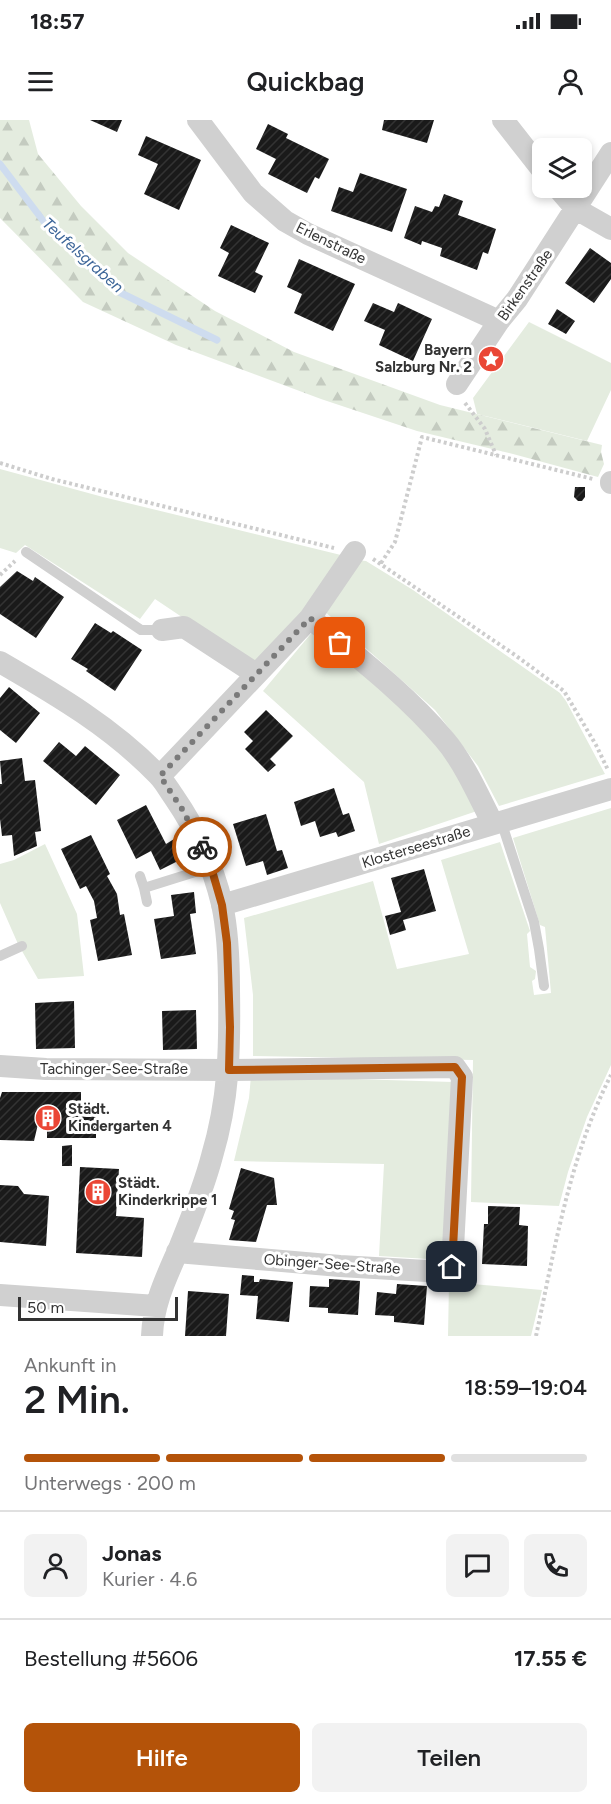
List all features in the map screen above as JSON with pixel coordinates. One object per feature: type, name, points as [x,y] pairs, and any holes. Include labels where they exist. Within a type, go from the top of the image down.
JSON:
[{"type":"street","name":"Erlenstraße","points":[[198,120],[253,193],[285,221],[308,234],[498,321]]},
{"type":"street","points":[[502,120],[532,157]]},
{"type":"street","name":"Birkenstraße","points":[[457,384],[498,321],[517,299],[611,153]]},
{"type":"street","points":[[567,198],[576,209],[611,230]]},
{"type":"street","points":[[160,776],[310,618],[355,552]]},
{"type":"street","points":[[310,618],[400,693],[446,741],[497,822]]},
{"type":"street","points":[[162,630],[184,627],[256,674]]},
{"type":"street","points":[[0,662],[67,701],[107,729],[160,776],[199,839],[211,867],[222,905],[229,978],[229,1070],[222,1119],[196,1208],[156,1306],[152,1336]]},
{"type":"street","name":"Klosterseestraße","points":[[222,905],[611,789]]},
{"type":"street","name":"Tachinger-See-Straße","points":[[0,1066],[46,1069],[229,1070]]},
{"type":"street","name":"Obinger-See-Straße","points":[[177,1252],[444,1272],[452,1267],[463,1081],[455,1067],[229,1070]]},
{"type":"street","points":[[0,1295],[156,1306]]},
{"type":"lane","points":[[26,552],[141,630],[162,630]]},
{"type":"lane","points":[[497,822],[534,922],[544,986]]},
{"type":"lane","points":[[144,888],[211,867]]},
{"type":"lane","points":[[140,876],[147,902]]},
{"type":"lane","points":[[0,956],[22,946]]},
{"type":"path","points":[[457,384],[465,404],[485,429],[497,456]]},
{"type":"path","points":[[381,563],[395,542],[422,437],[611,482]]},
{"type":"path","points":[[536,1336],[576,1159],[596,1105],[611,1075]]},
{"type":"green space","points":[[0,120],[29,120],[38,154],[81,206],[128,253],[215,311],[294,352],[440,405],[602,445],[604,464],[598,477],[417,431],[321,399],[176,345],[83,302],[0,218]]},
{"type":"green space","points":[[529,322],[611,363],[611,390],[587,441],[477,414],[473,398]]},
{"type":"green space","points":[[0,469],[103,497],[345,556],[330,581],[259,661],[246,660],[155,599],[140,619],[25,545],[16,553],[0,548]]},
{"type":"green space","points":[[357,560],[366,561],[413,590],[560,693],[605,774],[499,806],[478,766],[435,710],[322,609]]},
{"type":"green space","points":[[314,630],[427,730],[448,758],[477,811],[379,844],[364,782],[263,691]]},
{"type":"green space","points":[[611,808],[611,1065],[587,1117],[559,1206],[471,1202],[473,1060],[253,1056],[253,995],[244,918],[373,881],[397,969],[469,954],[441,860],[500,842],[530,931],[527,934],[530,967],[536,971],[535,979],[532,981],[534,995],[551,993],[545,927],[540,925],[513,838]]},
{"type":"green space","points":[[45,844],[77,914],[84,976],[38,979],[18,944],[0,903],[0,864],[14,860]]},
{"type":"green space","points":[[251,1076],[453,1082],[445,1260],[379,1256],[384,1164],[234,1161],[249,1098]]},
{"type":"green space","points":[[449,1282],[542,1290],[531,1336],[448,1336]]},
{"type":"building","points":[[90,120],[122,120],[117,132]]},
{"type":"building","points":[[384,120],[434,120],[427,143],[382,130]]},
{"type":"building","points":[[268,124],[288,134],[286,138],[329,159],[319,179],[315,177],[307,193],[268,174],[276,159],[256,149]]},
{"type":"building","points":[[146,136],[201,160],[179,210],[144,194],[158,164],[138,155]]},
{"type":"building","points":[[360,173],[407,189],[392,232],[331,211],[339,187],[353,192]]},
{"type":"building","points":[[444,194],[463,201],[458,215],[496,229],[488,254],[483,252],[477,270],[440,256],[442,248],[422,241],[421,245],[404,238],[415,206],[432,212],[435,206],[439,207]]},
{"type":"building","points":[[231,225],[269,243],[255,272],[263,276],[255,293],[218,276],[229,253],[220,248]]},
{"type":"building","points":[[590,248],[611,263],[611,279],[594,303],[565,283]]},
{"type":"building","points":[[299,259],[355,284],[333,331],[294,313],[302,294],[287,287]]},
{"type":"building","points":[[373,303],[394,312],[398,303],[432,319],[413,361],[379,345],[385,330],[364,321]]},
{"type":"building","points":[[557,309],[575,321],[566,334],[548,324]]},
{"type":"building","points":[[575,487],[585,487],[585,497],[582,501],[574,497]]},
{"type":"building","points":[[17,571],[33,581],[35,577],[64,597],[36,638],[0,614],[0,587]]},
{"type":"building","points":[[95,623],[111,633],[113,631],[142,650],[115,691],[86,671],[88,669],[71,659]]},
{"type":"building","points":[[9,687],[40,713],[16,743],[0,730],[0,698]]},
{"type":"building","points":[[266,710],[293,736],[270,759],[276,765],[268,772],[245,749],[253,741],[244,732]]},
{"type":"building","points":[[59,742],[76,756],[85,746],[120,775],[96,805],[43,761]]},
{"type":"building","points":[[22,758],[25,781],[35,780],[41,831],[35,832],[37,846],[14,856],[12,835],[2,836],[0,761]]},
{"type":"building","points":[[334,788],[343,815],[349,813],[355,831],[338,837],[336,832],[320,837],[315,821],[301,826],[294,802]]},
{"type":"building","points":[[146,805],[166,844],[174,839],[184,858],[160,870],[151,851],[136,859],[117,820]]},
{"type":"building","points":[[266,814],[277,851],[282,850],[288,868],[267,875],[263,861],[246,866],[233,824]]},
{"type":"building","points":[[91,835],[110,874],[107,876],[117,894],[120,915],[124,914],[132,955],[98,961],[90,920],[97,918],[94,901],[86,886],[80,889],[61,849]]},
{"type":"building","points":[[424,869],[436,911],[403,920],[406,930],[390,935],[385,916],[401,912],[391,878]]},
{"type":"building","points":[[194,892],[196,913],[190,914],[196,954],[161,959],[154,919],[174,916],[171,895]]},
{"type":"building","points":[[74,1001],[75,1048],[36,1049],[35,1003]]},
{"type":"building","points":[[196,1010],[197,1049],[163,1050],[162,1011]]},
{"type":"building","name":"Städt. Kindergarten 4","points":[[2,1092],[81,1092],[81,1112],[96,1112],[96,1138],[47,1138],[47,1125],[38,1124],[34,1141],[0,1140]]},
{"type":"building","points":[[72,1145],[72,1166],[62,1166],[62,1146]]},
{"type":"building","name":"Städt. Kinderkrippe 1","points":[[80,1167],[119,1169],[116,1216],[144,1218],[142,1257],[76,1253]]},
{"type":"building","points":[[241,1168],[274,1178],[277,1205],[267,1205],[256,1242],[229,1240],[235,1220],[231,1219],[234,1211],[229,1209]]},
{"type":"building","points":[[0,1185],[18,1186],[24,1194],[49,1196],[46,1246],[0,1242]]},
{"type":"building","points":[[488,1206],[520,1207],[519,1225],[528,1226],[527,1266],[482,1264],[484,1224],[488,1224]]},
{"type":"building","points":[[242,1275],[254,1276],[254,1282],[259,1282],[260,1279],[293,1282],[289,1322],[256,1319],[258,1296],[240,1295]]},
{"type":"building","points":[[329,1279],[360,1281],[358,1315],[328,1313],[328,1308],[309,1307],[310,1286],[329,1287]]},
{"type":"building","points":[[397,1284],[427,1286],[424,1325],[394,1322],[394,1316],[375,1315],[377,1292],[396,1294]]},
{"type":"building","points":[[188,1291],[229,1294],[226,1336],[185,1336]]},
{"type":"waterway","name":"Teufelsgraben","points":[[0,164],[51,231],[117,291],[217,340]]},
{"type":"way so far","points":[[202,847],[182,809],[160,776],[310,618],[340,643]]},
{"type":"place","name":"Bayern Salzburg Nr. 2","points":[[491,359]]},
{"type":"place","name":"Städt. Kindergarten 4","points":[[48,1118]]},
{"type":"place","name":"Städt. Kinderkrippe 1","points":[[98,1192]]},
{"type":"route","points":[[202,847],[211,867],[222,905],[227,943],[229,1070],[455,1067],[462,1077],[452,1267]]}]
